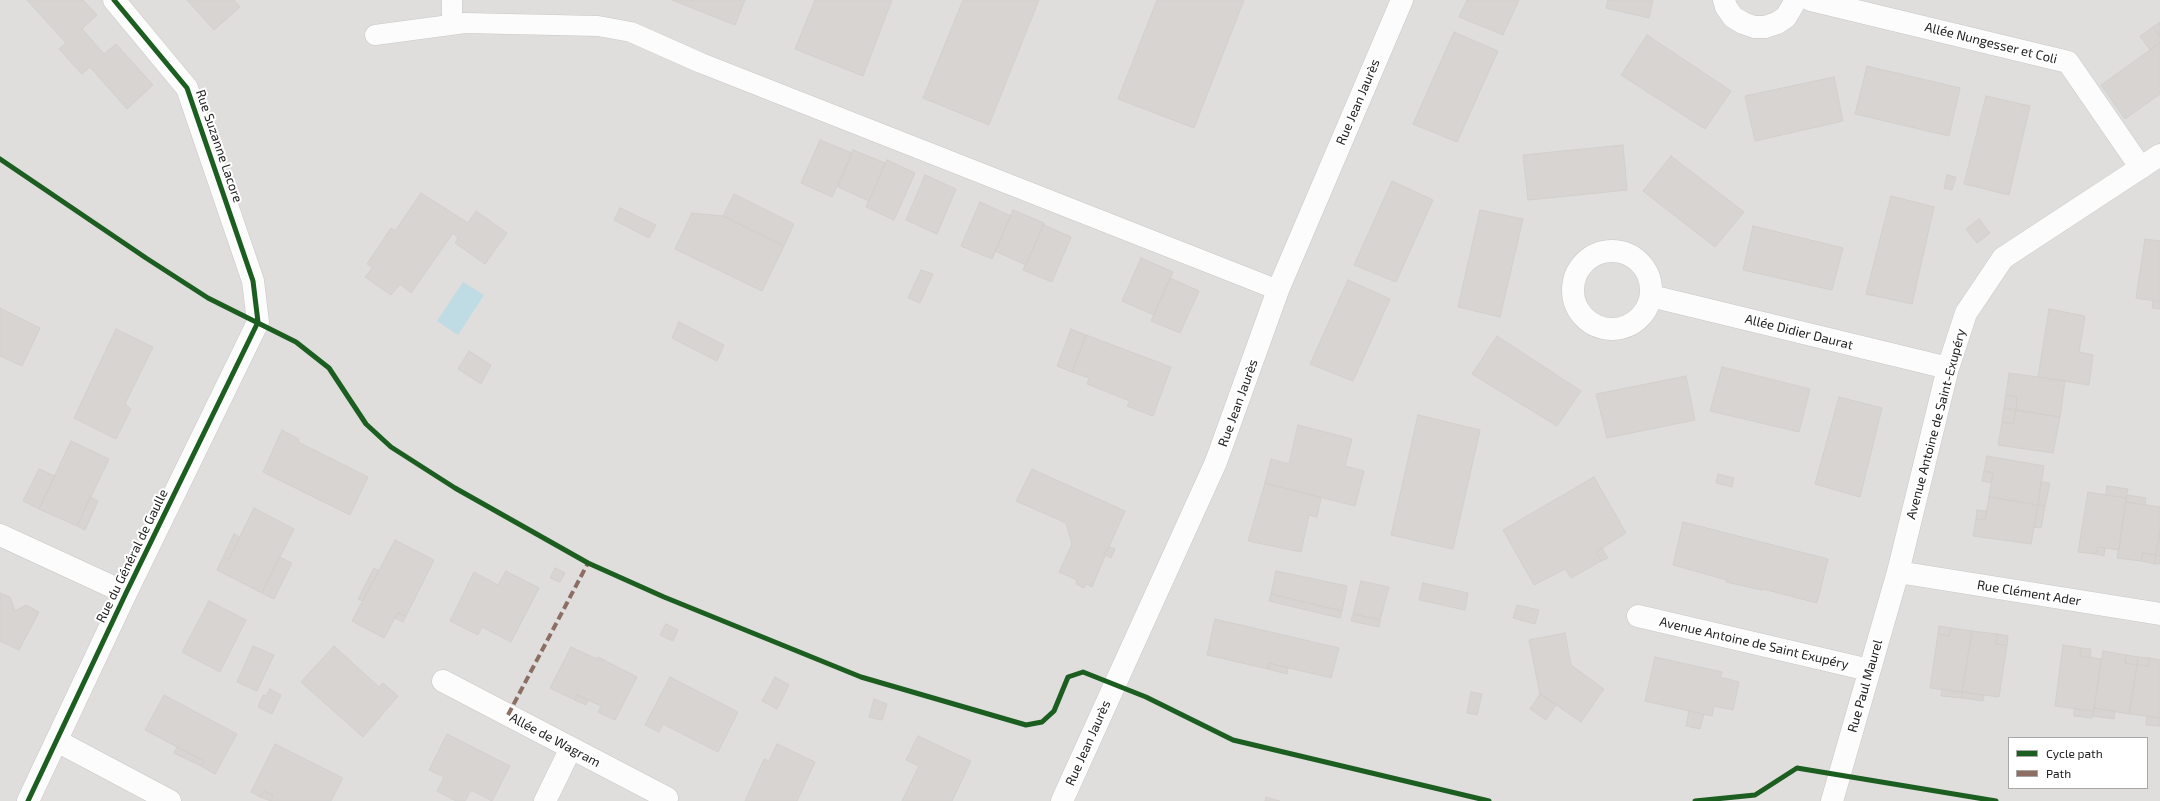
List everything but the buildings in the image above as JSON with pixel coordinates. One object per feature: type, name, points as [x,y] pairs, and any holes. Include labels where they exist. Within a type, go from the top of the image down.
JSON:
[{"type":"street","name":"Rue Suzanne Lacore","points":[[114,0],[187,88],[253,281],[258,322]]},
{"type":"street","name":"Rue Jean Jaurès","points":[[1062,801],[1216,462],[1278,290],[1402,0]]},
{"type":"street","points":[[1724,0],[1726,7],[1733,17],[1742,23],[1754,27],[1765,27],[1786,17],[1796,0]]},
{"type":"street","name":"Allée Nungesser et Coli","points":[[1811,0],[2068,62],[2141,168]]},
{"type":"street","name":"Avenue Antoine de Saint-Exupéry","points":[[1898,572],[1948,368],[1966,313],[2003,258],[2160,155]]},
{"type":"street","name":"Allée Didier Daurat","points":[[1651,296],[1948,368]]},
{"type":"street","name":"Rue du Général de Gaulle","points":[[28,801],[126,593],[258,322]]},
{"type":"street","points":[[0,535],[126,593]]},
{"type":"street","name":"Rue Clément Ader","points":[[1898,572],[2160,614]]},
{"type":"street","name":"Rue Paul Maurel","points":[[1832,801],[1898,572]]},
{"type":"street","name":"Avenue Antoine de Saint Exupéry","points":[[1638,616],[1869,670]]},
{"type":"street","name":"Allée de Wagram","points":[[443,681],[667,798]]},
{"type":"street","points":[[57,741],[170,801]]},
{"type":"street","points":[[545,801],[570,748]]},
{"type":"lane","points":[[452,0],[452,25]]},
{"type":"lane","points":[[375,35],[464,23],[598,26],[631,32],[701,63],[1278,290]]},
{"type":"shaded area","points":[[0,0],[2160,0],[2160,801],[0,801]]},
{"type":"water","points":[[463,282],[484,295],[458,335],[437,321]]},
{"type":"marked path","points":[[508,715],[588,563]]},
{"type":"cycle path","points":[[28,801],[126,593],[258,322],[253,281],[187,88],[114,0]]},
{"type":"cycle path","points":[[0,159],[208,298],[296,342],[329,368],[366,424],[391,447],[455,488],[588,563],[664,597],[861,677],[1026,725],[1042,722],[1054,711],[1068,677],[1083,672],[1146,697],[1233,740],[1489,801]]},
{"type":"cycle path","points":[[1695,801],[1755,795],[1797,768],[1996,801]]}]
